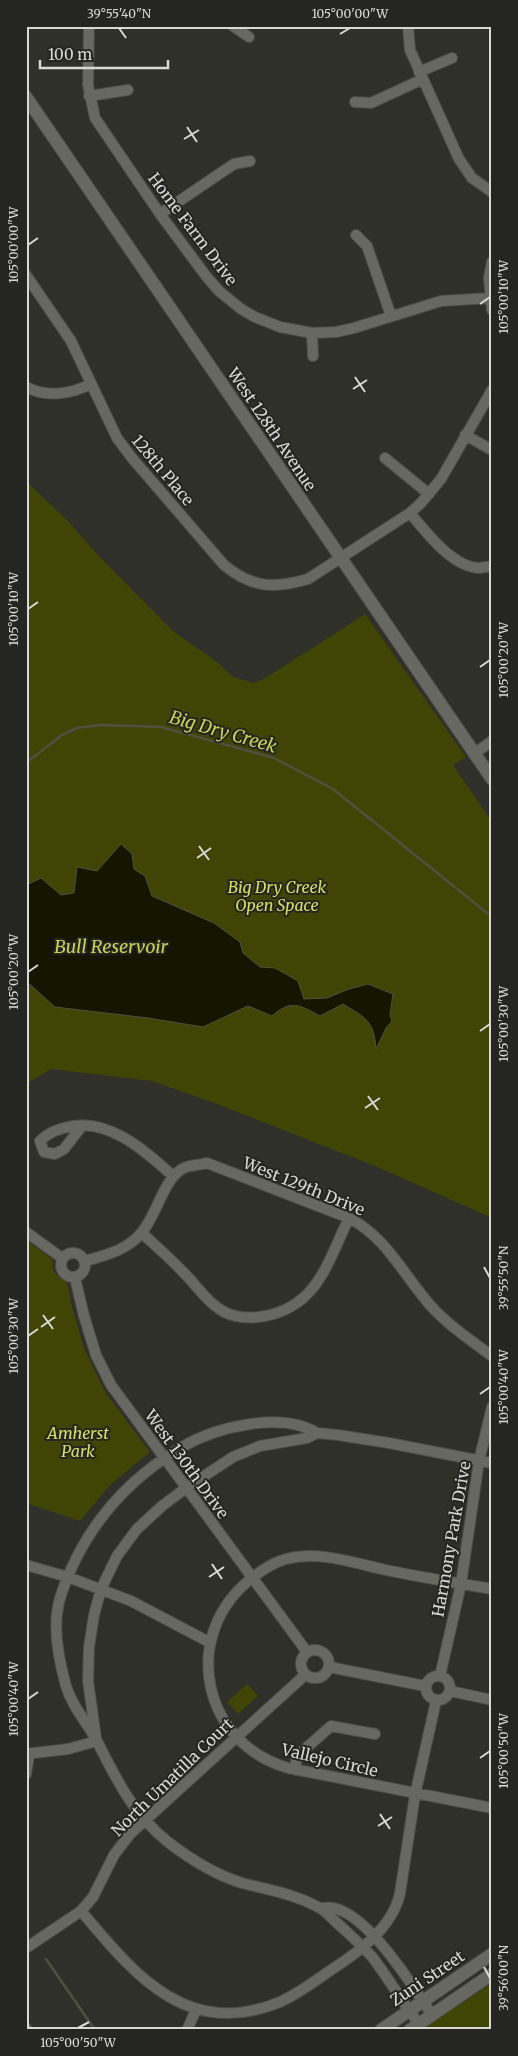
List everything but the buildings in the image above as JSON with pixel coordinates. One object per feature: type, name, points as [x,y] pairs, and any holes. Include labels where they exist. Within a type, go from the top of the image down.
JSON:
[{"type":"main road","name":"West 128th Avenue","points":[[26,97],[492,778]]},
{"type":"main road","name":"Zuni Street","points":[[381,2030],[492,1954]]},
{"type":"main road","name":"Zuni Street","points":[[414,2027],[492,1974]]},
{"type":"street","name":"Home Farm Drive","points":[[89,26],[88,85],[95,118],[160,214],[210,280],[226,297],[242,309],[267,322],[300,332],[312,333],[347,330],[441,302],[490,298]]},
{"type":"street","points":[[234,26],[249,37]]},
{"type":"street","points":[[408,26],[408,42],[459,159],[472,178],[492,192]]},
{"type":"street","points":[[355,102],[371,103],[452,58]]},
{"type":"street","points":[[89,96],[128,90]]},
{"type":"street","points":[[160,214],[234,164],[250,161]]},
{"type":"street","points":[[356,235],[367,246],[391,316]]},
{"type":"street","points":[[492,262],[489,278],[492,310]]},
{"type":"street","name":"128th Place","points":[[26,274],[71,341],[117,438],[132,458],[212,552],[236,575],[264,586],[290,584],[308,579],[410,513],[441,479],[492,390]]},
{"type":"street","points":[[312,333],[313,356]]},
{"type":"street","points":[[26,387],[46,393],[63,394],[79,390],[91,384]]},
{"type":"street","points":[[465,435],[492,450]]},
{"type":"street","points":[[385,458],[429,494]]},
{"type":"street","points":[[410,513],[437,545],[447,553],[460,561],[479,568],[492,566]]},
{"type":"street","points":[[474,753],[492,741]]},
{"type":"street","points":[[82,1126],[108,1129],[144,1150],[173,1176],[142,1233],[126,1247],[85,1261]]},
{"type":"street","name":"West 129th Drive","points":[[173,1176],[184,1168],[207,1164],[350,1218],[370,1230],[428,1303],[448,1324],[492,1356]]},
{"type":"street","points":[[142,1233],[221,1310],[240,1317],[258,1318],[277,1314],[294,1307],[309,1294],[320,1280],[350,1218]]},
{"type":"street","points":[[26,1232],[62,1258]]},
{"type":"street","points":[[72,1253],[80,1255],[85,1261],[84,1272],[75,1278],[67,1276],[62,1270],[62,1258],[72,1253]]},
{"type":"street","name":"West 130th Drive","points":[[75,1278],[96,1355],[111,1385],[307,1652]]},
{"type":"street","name":"Harmony Park Drive","points":[[440,1676],[461,1584],[479,1462],[492,1407]]},
{"type":"street","points":[[414,2027],[408,2010],[374,1959],[322,1908],[296,1896],[232,1879],[204,1866],[167,1841],[145,1820],[117,1782],[97,1742],[79,1715],[66,1687],[58,1652],[56,1632],[58,1606],[68,1577],[90,1533],[120,1494],[164,1458],[204,1437],[239,1426],[260,1424],[295,1425],[306,1427],[317,1433],[389,1443],[479,1462],[492,1462]]},
{"type":"street","points":[[97,1742],[88,1681],[89,1647],[94,1615],[101,1589],[117,1556],[137,1529],[162,1506],[233,1457],[260,1446],[307,1438],[317,1433]]},
{"type":"street","name":"Vallejo Circle","points":[[492,1589],[389,1571],[331,1558],[311,1556],[277,1562],[251,1578],[241,1587],[226,1606],[213,1629],[210,1642],[210,1686],[218,1709],[235,1737],[265,1759],[296,1770],[492,1808]]},
{"type":"street","points":[[26,1565],[68,1577],[131,1601],[210,1642]]},
{"type":"street","points":[[317,1650],[327,1656],[329,1667],[326,1673],[320,1677],[312,1678],[302,1670],[300,1663],[302,1657],[307,1652],[317,1650]]},
{"type":"street","points":[[329,1667],[426,1686]]},
{"type":"street","name":"North Umatilla Court","points":[[26,1948],[81,1911],[102,1882],[114,1855],[130,1834],[235,1737],[306,1675]]},
{"type":"street","points":[[440,1676],[447,1680],[450,1690],[444,1699],[436,1701],[428,1697],[426,1686],[432,1678],[440,1676]]},
{"type":"street","points":[[450,1690],[492,1700]]},
{"type":"street","points":[[81,1911],[119,1957],[149,1984],[169,1998],[196,2010],[221,2013],[238,2012],[267,2007],[290,1996],[337,1966],[374,1936],[391,1917],[398,1900],[416,1794],[436,1701]]},
{"type":"street","points":[[296,1770],[296,1757],[331,1726],[375,1734]]},
{"type":"street","points":[[26,1774],[28,1754],[68,1749],[97,1742]]},
{"type":"street","points":[[322,1908],[334,1908],[344,1912],[374,1936],[432,2014]]},
{"type":"street","points":[[187,2030],[196,2010]]},
{"type":"green space","name":"Big Dry Creek Open Space","points":[[26,481],[68,521],[97,554],[174,632],[216,661],[233,677],[254,683],[267,677],[365,614],[466,757],[453,765],[492,822],[492,1218],[375,1166],[217,1104],[152,1081],[51,1069],[26,1084]]},
{"type":"green space","name":"Amherst Park","points":[[26,1240],[52,1259],[54,1272],[67,1283],[84,1348],[105,1392],[150,1452],[110,1485],[80,1521],[26,1503]]},
{"type":"green space","points":[[247,1684],[258,1696],[238,1714],[227,1702]]},
{"type":"green space","points":[[492,1983],[492,2030],[421,2030]]},
{"type":"water","name":"Bull Reservoir","points":[[121,844],[132,854],[134,869],[145,876],[152,896],[214,923],[240,942],[243,953],[260,967],[275,968],[298,981],[304,999],[327,998],[368,984],[393,994],[390,1015],[392,1021],[386,1028],[376,1049],[371,1026],[358,1013],[343,1004],[320,1016],[301,1007],[290,1006],[285,1007],[272,1016],[248,1006],[203,1027],[148,1018],[55,1007],[26,981],[26,885],[41,878],[61,895],[74,893],[77,867],[97,871]]},
{"type":"waterway","name":"Big Dry Creek","points":[[26,763],[62,735],[77,728],[101,725],[161,727],[274,758],[333,789],[492,917]]},
{"type":"waterway","points":[[46,1959],[95,2030]]}]
